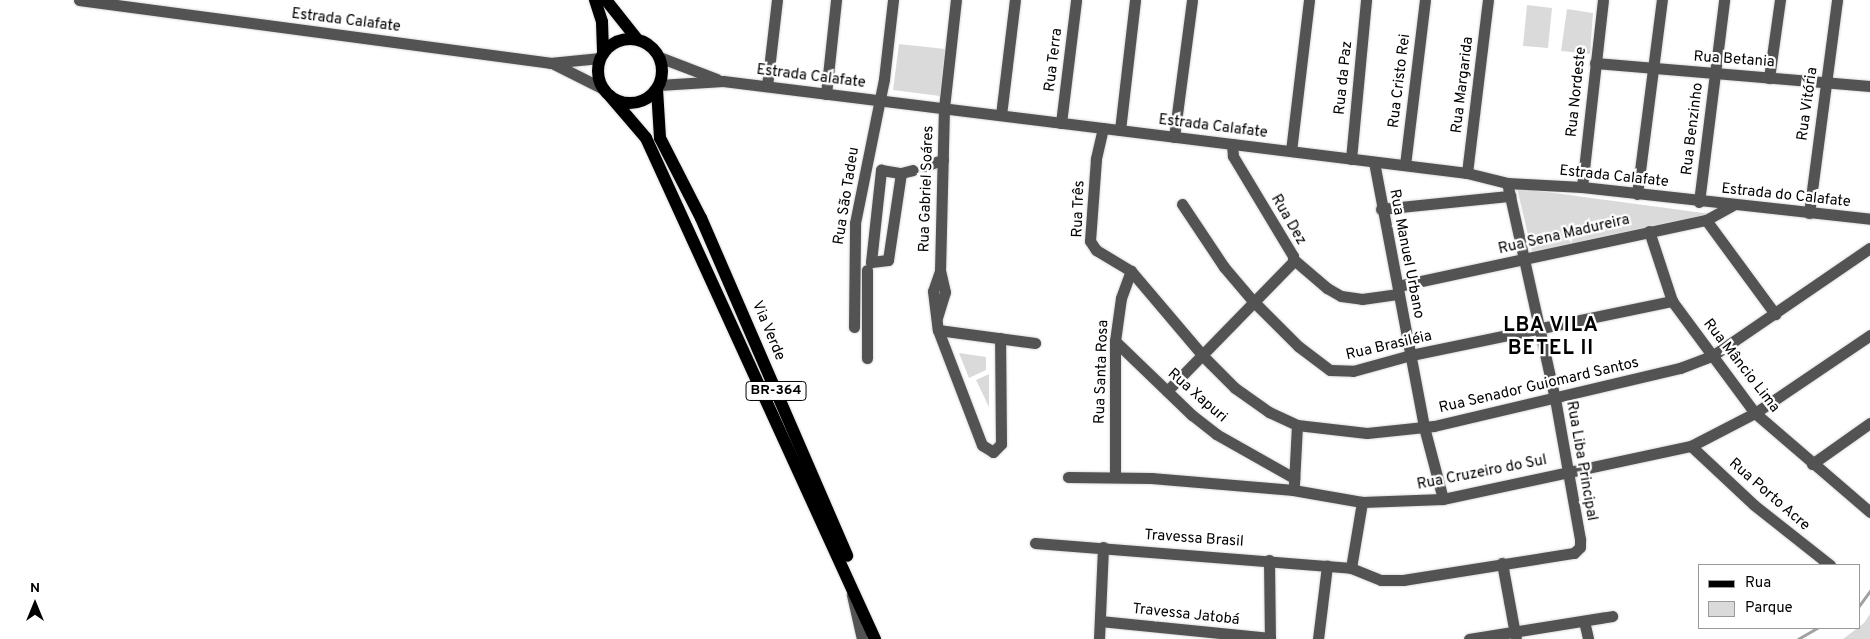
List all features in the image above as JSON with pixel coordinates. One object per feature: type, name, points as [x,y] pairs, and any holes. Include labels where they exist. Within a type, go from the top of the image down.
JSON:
[{"type":"main road","name":"BR-364","points":[[595,0],[602,22],[602,56],[598,74],[607,92]]},
{"type":"main road","points":[[606,0],[637,39],[654,48],[659,56]]},
{"type":"main road","points":[[602,56],[617,41],[637,39]]},
{"type":"main road","name":"BR-364","points":[[658,87],[662,66],[659,56]]},
{"type":"main road","points":[[607,92],[619,101],[640,101],[658,87]]},
{"type":"main road","name":"Via Verde","points":[[658,87],[660,138],[701,218],[884,639]]},
{"type":"main road","name":"Via Verde","points":[[607,92],[646,138],[875,639]]},
{"type":"street","name":"Estrada Calafate","points":[[79,0],[550,63],[602,56]]},
{"type":"street","points":[[767,86],[777,0]]},
{"type":"street","points":[[826,94],[836,0]]},
{"type":"street","name":"Rua São Tadeu","points":[[854,327],[855,223],[879,100],[894,0]]},
{"type":"street","name":"Rua Gabriel Soáres","points":[[956,0],[944,108],[940,271],[933,291],[937,324],[982,444],[993,452],[1001,444],[1000,338]]},
{"type":"street","points":[[1001,116],[1015,0]]},
{"type":"street","name":"Rua Terra","points":[[1061,123],[1076,0]]},
{"type":"street","points":[[1120,130],[1135,0]]},
{"type":"street","points":[[1174,137],[1192,0]]},
{"type":"street","points":[[1291,151],[1309,0]]},
{"type":"street","name":"Rua da Paz","points":[[1351,159],[1366,0]]},
{"type":"street","name":"Rua Cristo Rei","points":[[1405,166],[1425,0]]},
{"type":"street","name":"Rua Margarida","points":[[1467,173],[1488,0]]},
{"type":"street","name":"Rua Nordeste","points":[[1582,187],[1603,0]]},
{"type":"street","points":[[1637,194],[1662,0]]},
{"type":"street","name":"Rua Benzinho","points":[[1699,202],[1724,0]]},
{"type":"street","points":[[1769,78],[1780,0]]},
{"type":"street","name":"Rua Vitória","points":[[1808,213],[1837,0]]},
{"type":"street","name":"Estrada Calafate","points":[[659,56],[723,81]]},
{"type":"street","name":"Estrada Calafate","points":[[550,63],[607,92]]},
{"type":"street","name":"Rua Betania","points":[[1595,63],[1870,86]]},
{"type":"street","name":"Estrada Calafate","points":[[658,87],[723,81],[1467,173],[1507,183],[1582,187],[1699,202]]},
{"type":"street","name":"Rua Três","points":[[1103,128],[1096,159],[1090,241],[1096,250],[1131,271]]},
{"type":"street","name":"Rua Dez","points":[[1167,391],[1203,356],[1252,300],[1287,270],[1293,259],[1233,156],[1232,144]]},
{"type":"street","points":[[867,358],[870,256],[880,175],[884,169],[901,173],[943,160]]},
{"type":"street","name":"Rua Manuel Urbano","points":[[1374,162],[1424,427],[1443,499]]},
{"type":"street","points":[[871,266],[888,260],[901,173]]},
{"type":"street","name":"Rua Liba Principal","points":[[1507,183],[1526,259],[1539,330],[1555,399],[1580,547],[1574,553],[1561,556]]},
{"type":"street","points":[[1382,210],[1510,196]]},
{"type":"street","name":"Estrada do Calafate","points":[[1699,202],[1870,219]]},
{"type":"street","name":"Rua Brasiléia","points":[[1182,204],[1224,267],[1252,300],[1298,346],[1330,370],[1353,371],[1411,355],[1672,301]]},
{"type":"street","name":"Rua Sena Madureira","points":[[1293,259],[1327,288],[1341,296],[1362,299],[1526,259],[1706,220],[1733,205]]},
{"type":"street","points":[[1706,220],[1775,314]]},
{"type":"street","name":"Rua Mâncio Lima","points":[[1649,231],[1672,301],[1755,413],[1870,512]]},
{"type":"street","name":"Rua Senador Guiomard Santos","points":[[1131,271],[1203,356],[1235,388],[1262,407],[1297,425],[1367,433],[1424,427],[1555,399],[1657,375],[1712,356],[1870,248]]},
{"type":"street","name":"Rua Santa Rosa","points":[[1115,477],[1115,341],[1121,298],[1131,271]]},
{"type":"street","points":[[937,324],[1000,338],[1035,343]]},
{"type":"street","name":"Rua Cruzeiro do Sul","points":[[1068,478],[1115,477],[1293,490],[1362,502],[1443,499],[1568,470],[1691,446],[1755,413],[1870,335]]},
{"type":"street","name":"Rua Xapuri","points":[[1115,341],[1167,391],[1216,434],[1294,478]]},
{"type":"street","points":[[1812,464],[1870,423]]},
{"type":"street","points":[[1293,490],[1297,425]]},
{"type":"street","name":"Rua Porto Acre","points":[[1691,446],[1754,505],[1829,564]]},
{"type":"street","points":[[1351,568],[1362,502]]},
{"type":"street","name":"Travessa Brasil","points":[[1035,543],[1269,560],[1351,568],[1381,580],[1403,580],[1502,563],[1561,556]]},
{"type":"street","points":[[1099,639],[1104,547]]},
{"type":"street","points":[[1269,560],[1270,638]]},
{"type":"street","points":[[1502,563],[1515,634]]},
{"type":"street","points":[[1318,639],[1327,566]]},
{"type":"street","name":"Via Verde","points":[[849,579],[862,639]]},
{"type":"street","points":[[1469,639],[1515,634],[1612,616]]},
{"type":"street","name":"Travessa Jatobá","points":[[1100,621],[1270,638]]},
{"type":"street","points":[[1584,621],[1588,639]]},
{"type":"green space","points":[[1527,5],[1552,8],[1548,48],[1523,46]]},
{"type":"green space","points":[[1567,9],[1593,13],[1590,54],[1561,51]]},
{"type":"green space","points":[[899,44],[945,49],[940,96],[893,90]]},
{"type":"green space","points":[[1517,188],[1711,214],[1533,256]]},
{"type":"green space","points":[[959,353],[986,357],[986,370],[969,378]]},
{"type":"green space","points":[[989,374],[989,407],[976,380]]},
{"type":"green space","points":[[1870,614],[1870,639],[1843,639],[1856,629],[1860,629],[1860,626]]},
{"type":"waterway","points":[[1860,605],[1870,591]]},
{"type":"waterway","points":[[1798,639],[1815,629]]},
{"type":"district","name":"LBA VILA BETEL II","points":[[1551,338]]}]
